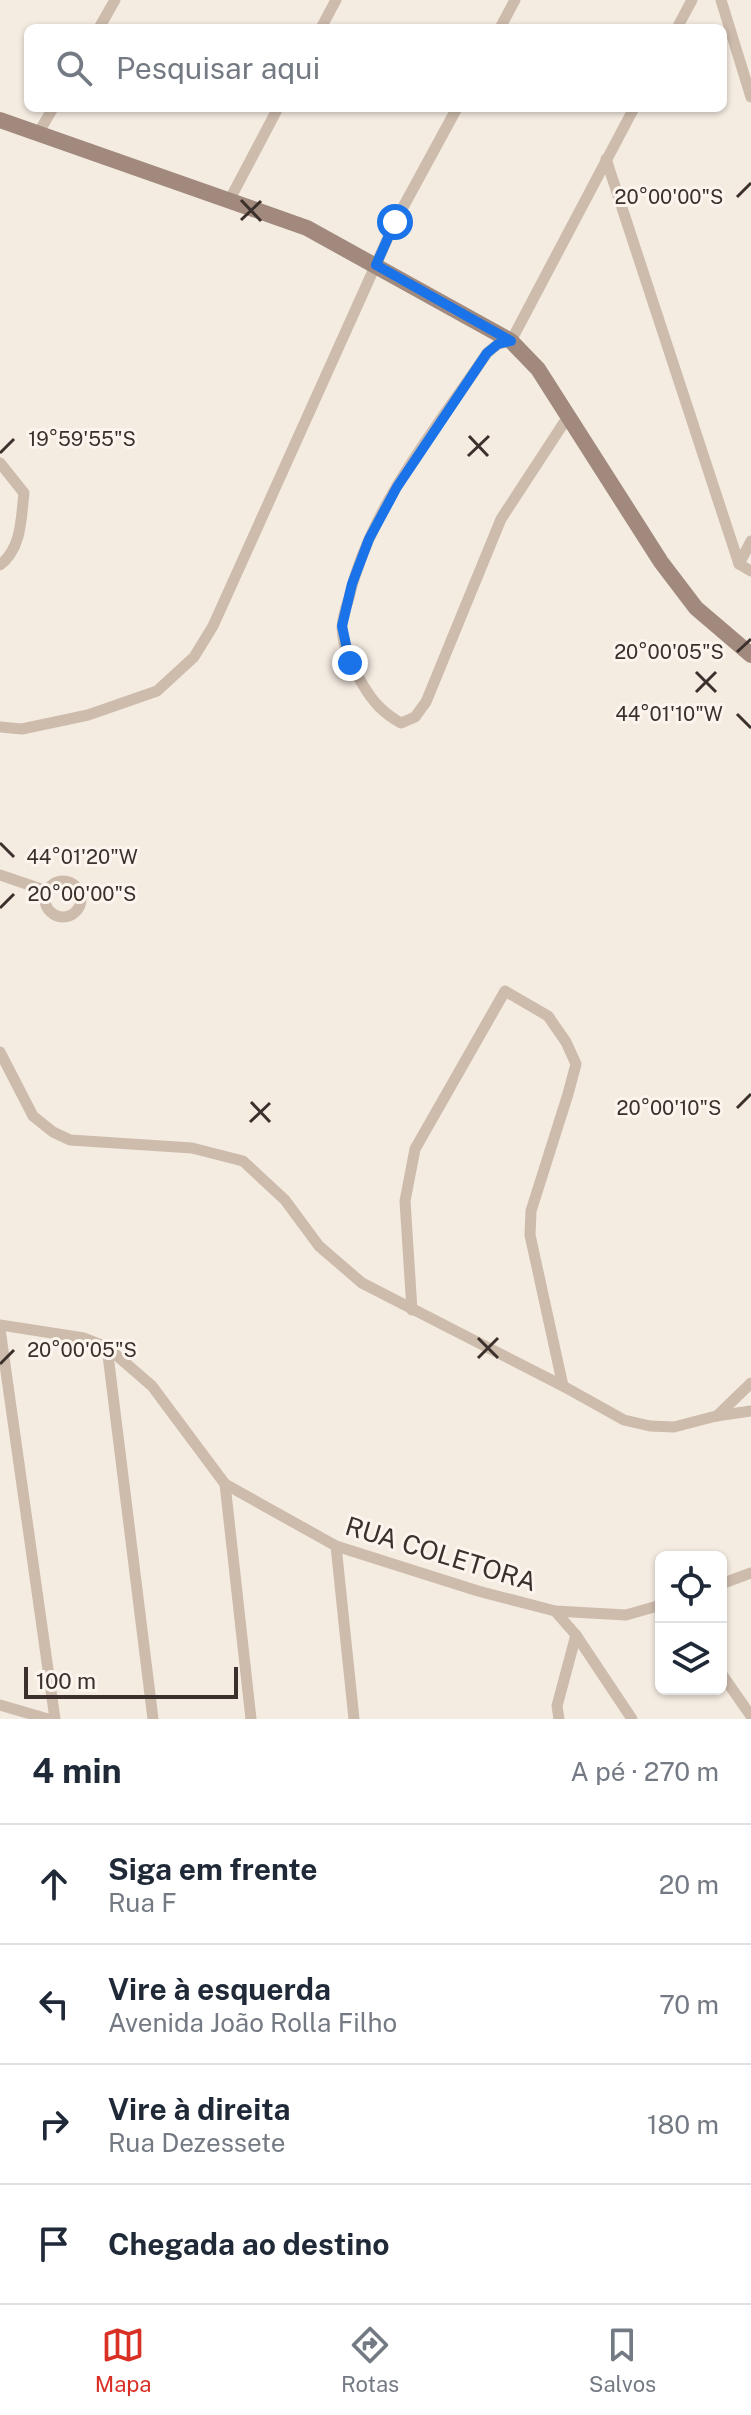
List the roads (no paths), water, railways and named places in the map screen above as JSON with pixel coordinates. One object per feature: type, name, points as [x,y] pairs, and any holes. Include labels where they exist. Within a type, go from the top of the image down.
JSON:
[{"type":"street","points":[[101,24],[115,0]]},
{"type":"street","points":[[323,24],[336,0]]},
{"type":"street","points":[[502,24],[515,0]]},
{"type":"street","points":[[679,24],[692,0]]},
{"type":"street","points":[[721,0],[751,97]]},
{"type":"street","points":[[39,132],[51,112]]},
{"type":"street","points":[[230,199],[276,112]]},
{"type":"street","points":[[0,727],[22,729],[88,715],[157,691],[194,657],[213,626],[395,222],[455,112]]},
{"type":"street","points":[[567,418],[501,519],[426,702],[415,717],[401,723],[386,715],[374,703],[350,663],[342,626],[352,584],[369,539],[397,487],[487,353],[498,344],[511,341],[632,112]]},
{"type":"street","points":[[0,120],[307,228],[511,341],[538,369],[661,562],[696,608],[751,655]]},
{"type":"street","points":[[606,159],[739,564],[751,571]]},
{"type":"street","points":[[0,463],[24,493],[20,533],[9,558],[0,565]]},
{"type":"street","points":[[739,564],[751,541]]},
{"type":"street","points":[[0,875],[47,891]]},
{"type":"street","points":[[412,1310],[405,1201],[415,1149],[505,991],[548,1016],[566,1042],[576,1064],[531,1211],[530,1235],[563,1386]]},
{"type":"street","points":[[0,1052],[33,1116],[53,1132],[70,1140],[192,1148],[243,1161],[285,1200],[319,1246],[362,1283],[624,1420],[674,1427],[751,1411]]},
{"type":"street","points":[[0,1327],[55,1719]]},
{"type":"street","name":"RUA COLETORA","points":[[0,1327],[84,1338],[107,1347],[152,1386],[225,1484],[336,1546],[478,1591],[555,1611],[626,1615],[655,1607]]},
{"type":"street","points":[[107,1347],[153,1719]]},
{"type":"street","points":[[716,1416],[751,1383]]},
{"type":"street","points":[[225,1484],[251,1719]]},
{"type":"street","points":[[336,1546],[354,1719]]},
{"type":"street","points":[[727,1582],[751,1573]]},
{"type":"street","points":[[555,1611],[576,1635],[632,1719]]},
{"type":"street","points":[[559,1719],[557,1706],[576,1635]]},
{"type":"street","points":[[727,1682],[751,1716]]},
{"type":"street","points":[[0,1705],[48,1719]]}]
